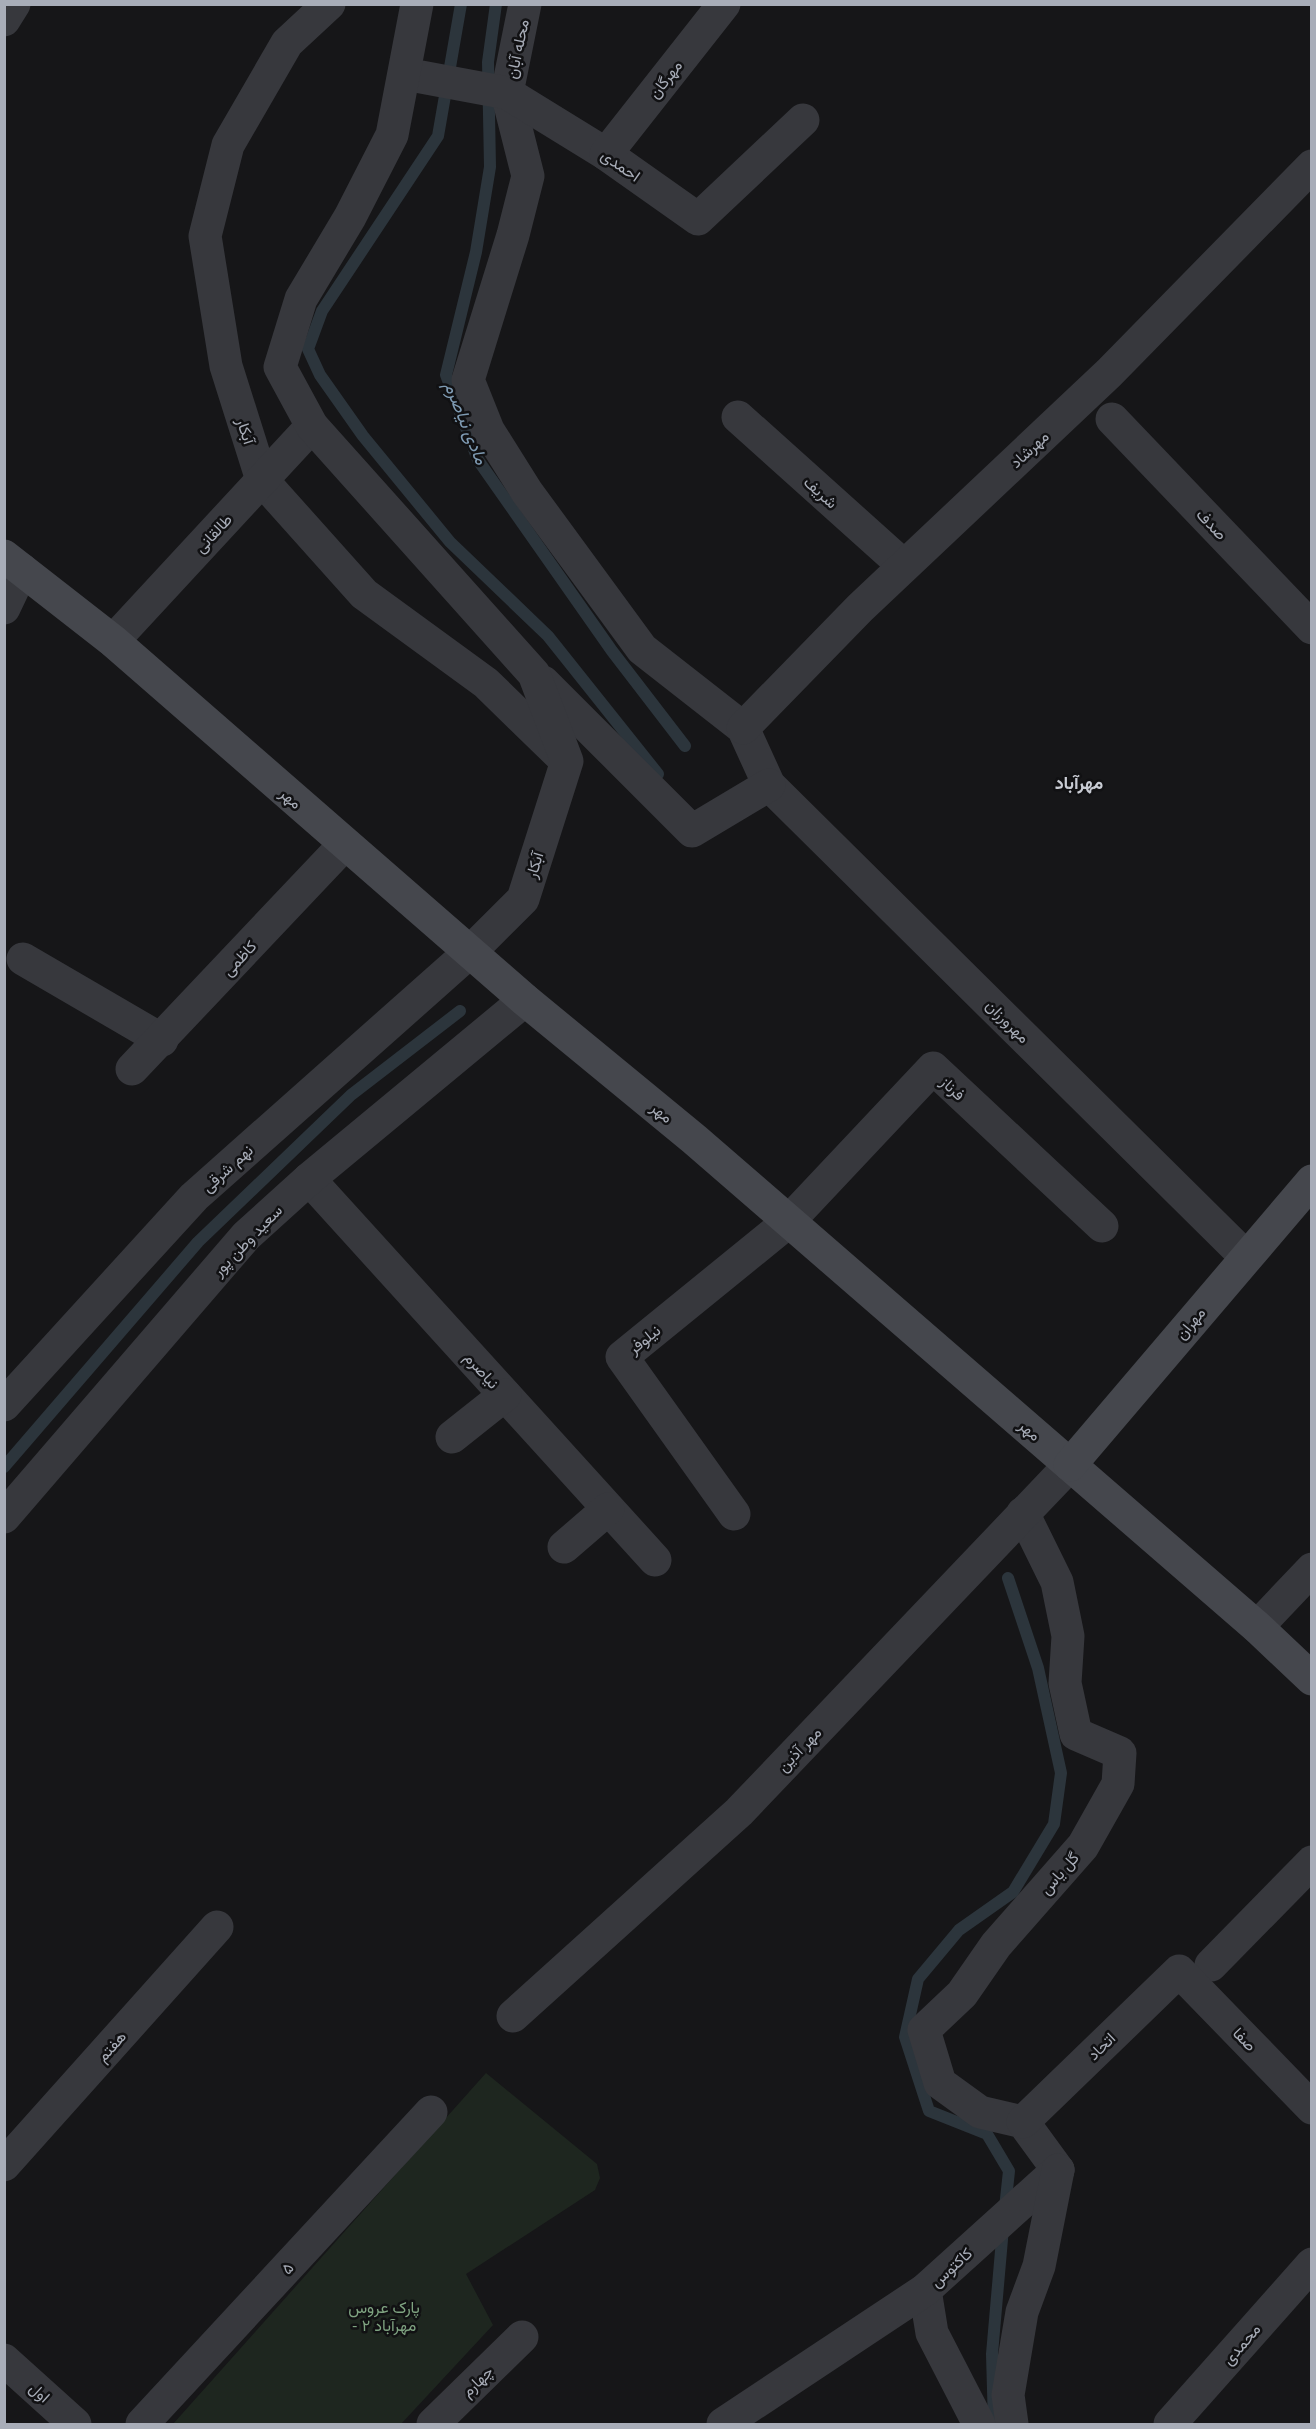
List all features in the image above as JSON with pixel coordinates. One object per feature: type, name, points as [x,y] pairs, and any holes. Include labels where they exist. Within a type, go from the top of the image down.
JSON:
[{"type":"street","points":[[4,20],[14,4]]},
{"type":"street","name":"آبکار","points":[[329,4],[287,43],[228,145],[206,236],[226,366],[262,480],[364,594],[486,683],[567,761],[524,899],[471,951]]},
{"type":"street","points":[[417,4],[392,135],[350,217],[301,299],[280,367],[312,426],[534,674],[692,831],[769,784],[743,728],[642,649],[527,492],[488,430],[468,380],[513,235],[528,176],[507,93]]},
{"type":"street","name":"محله آبان","points":[[507,93],[525,4]]},
{"type":"street","name":"مهرگان","points":[[606,154],[724,4]]},
{"type":"street","name":"احمدی","points":[[405,74],[507,93],[606,154],[698,219],[803,120]]},
{"type":"street","name":"مهرشاد","points":[[743,728],[860,608],[1109,373],[1311,166]]},
{"type":"street","name":"شریف","points":[[738,417],[904,567]]},
{"type":"street","name":"صدف","points":[[1112,419],[1311,628]]},
{"type":"street","name":"طالقانی","points":[[113,641],[312,426]]},
{"type":"street","points":[[4,608],[13,563]]},
{"type":"street","name":"مهر","points":[[13,563],[113,641],[344,845],[471,951],[525,1000],[694,1139],[1257,1627],[1311,1678]]},
{"type":"street","points":[[534,674],[567,761]]},
{"type":"street","name":"مهرورزان","points":[[769,784],[1246,1257]]},
{"type":"street","name":"کاظمی","points":[[132,1070],[344,845]]},
{"type":"street","name":"نهم شرقی","points":[[4,1406],[194,1197],[471,951]]},
{"type":"street","points":[[23,959],[162,1040]]},
{"type":"street","name":"سعید وطن پور","points":[[4,1516],[246,1236],[309,1179],[525,1000]]},
{"type":"street","name":"فرناز","points":[[788,1222],[933,1068],[1102,1226]]},
{"type":"street","name":"نیاصرم","points":[[309,1179],[655,1560]]},
{"type":"street","name":"مهران","points":[[1070,1465],[1311,1181]]},
{"type":"street","name":"نیلوفر","points":[[734,1514],[622,1357],[788,1222]]},
{"type":"street","points":[[452,1437],[505,1395]]},
{"type":"street","name":"مهر آذین","points":[[513,2016],[739,1812],[1070,1465]]},
{"type":"street","points":[[564,1547],[608,1509]]},
{"type":"street","name":"گل یاس","points":[[1023,1514],[1057,1582],[1068,1636],[1065,1683],[1077,1734],[1120,1753],[1119,1784],[1083,1846],[996,1945],[962,1994],[924,2030],[940,2083],[980,2112],[1023,2122]]},
{"type":"street","points":[[1257,1627],[1311,1569]]},
{"type":"street","points":[[1211,1965],[1311,1862]]},
{"type":"street","name":"هفتم","points":[[4,2165],[217,1927]]},
{"type":"street","name":"اتحاد","points":[[1023,2122],[1179,1971]]},
{"type":"street","name":"صفا","points":[[1179,1971],[1311,2108]]},
{"type":"street","name":"۵","points":[[142,2424],[431,2112]]},
{"type":"street","points":[[1012,2424],[1008,2395],[1022,2312],[1039,2266],[1058,2170],[1023,2122]]},
{"type":"street","name":"کاکتوس","points":[[979,2424],[932,2332],[925,2290],[1058,2170]]},
{"type":"street","name":"محمدی","points":[[1170,2424],[1307,2279]]},
{"type":"street","points":[[723,2424],[925,2290]]},
{"type":"street","name":"چهارم","points":[[433,2424],[522,2337]]},
{"type":"street","name":"اول","points":[[5,2362],[75,2424]]},
{"type":"green space","name":"پارک عروس - مهرآباد ۲","points":[[486,2073],[597,2164],[600,2178],[595,2190],[466,2274],[493,2325],[401,2424],[173,2424]]},
{"type":"waterway","points":[[461,4],[438,136],[322,311],[308,349],[320,375],[363,436],[450,542],[548,636],[658,774]]},
{"type":"waterway","name":"مادی نیاصرم","points":[[496,4],[488,62],[490,167],[476,252],[446,375],[478,460],[612,651],[685,746]]},
{"type":"waterway","points":[[4,1467],[198,1242],[351,1095],[460,1011]]},
{"type":"waterway","points":[[1005,2208],[1009,2171],[987,2134],[929,2111],[905,2037],[918,1979],[959,1930],[1013,1892],[1054,1824],[1061,1773],[1038,1668],[1008,1578]]},
{"type":"waterway","points":[[994,2424],[992,2354],[1003,2228]]},
{"type":"district","name":"مهرآباد","points":[[1079,783]]}]
